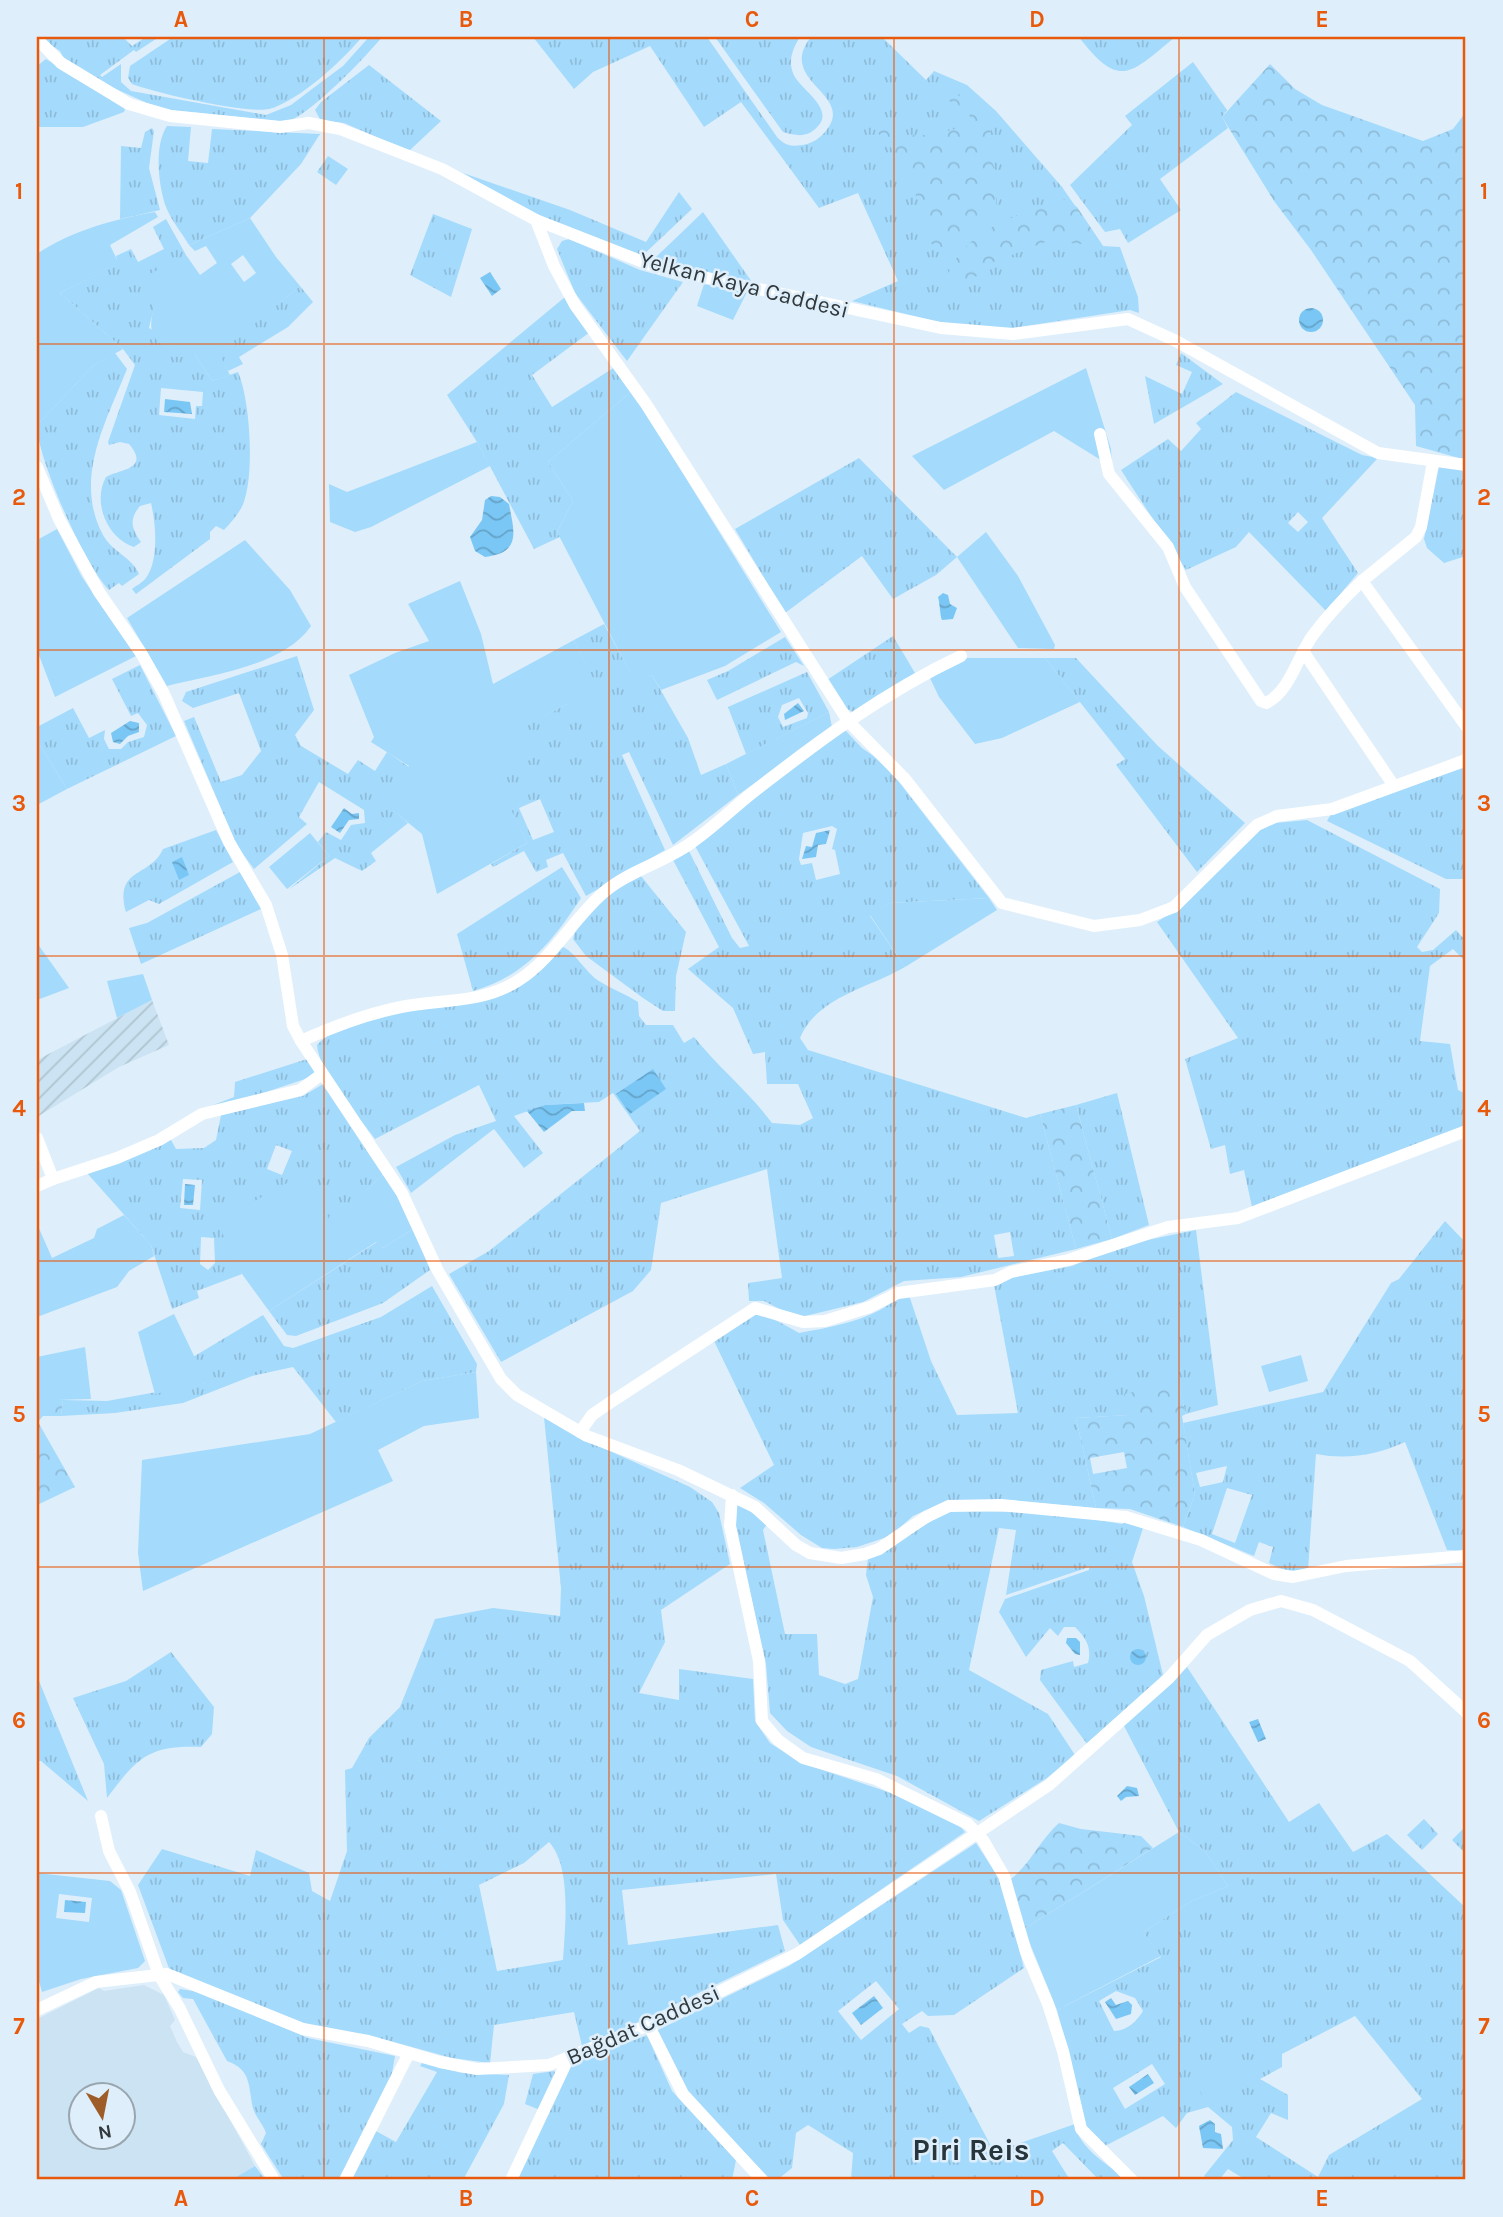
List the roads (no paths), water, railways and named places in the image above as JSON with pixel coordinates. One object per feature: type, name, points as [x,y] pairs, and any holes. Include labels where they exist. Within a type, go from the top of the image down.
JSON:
[{"type":"street","name":"Yelkan Kaya Caddesi","points":[[37,40],[61,63],[129,104],[170,116],[280,127],[309,122],[340,129],[442,169],[536,220],[656,267],[941,328],[1013,334],[1128,319],[1176,341],[1378,453],[1466,465]]},
{"type":"street","points":[[536,220],[554,266],[575,304],[646,404],[848,721],[905,779],[1002,903],[1094,926],[1122,925],[1174,907],[1257,825],[1277,816],[1332,809],[1466,760]]},
{"type":"street","points":[[1100,434],[1109,474],[1167,547],[1185,587],[1261,701],[1266,703],[1277,697],[1303,651],[1340,601],[1416,537],[1421,527],[1433,462]]},
{"type":"street","points":[[37,467],[59,519],[99,592],[141,653],[164,694],[229,842],[266,905],[282,955],[293,1026],[402,1194],[455,1303],[501,1379],[517,1395],[580,1432],[678,1470],[755,1507],[796,1545],[826,1557],[841,1558],[879,1549],[926,1517],[949,1506],[1001,1505],[1126,1517],[1201,1540],[1274,1574],[1293,1577],[1346,1566],[1466,1556]]},
{"type":"street","points":[[1362,582],[1466,726]]},
{"type":"street","points":[[1303,651],[1394,786]]},
{"type":"street","points":[[301,1041],[328,1029],[401,1007],[476,998],[519,981],[542,963],[577,919],[604,892],[633,872],[690,844],[781,770],[848,721],[912,680],[961,656]]},
{"type":"street","points":[[37,1186],[128,1154],[159,1140],[202,1114],[300,1090],[322,1074]]},
{"type":"street","points":[[580,1432],[593,1415],[611,1402],[755,1308],[803,1322],[825,1321],[870,1307],[898,1293],[995,1280],[1011,1272],[1068,1260],[1168,1227],[1238,1218],[1466,1131]]},
{"type":"street","points":[[37,1138],[53,1179]]},
{"type":"street","points":[[732,1495],[730,1526],[759,1661],[762,1721],[778,1740],[803,1758],[876,1779],[968,1824],[976,1832],[1004,1876],[1026,1952],[1063,2051],[1081,2129],[1132,2180]]},
{"type":"street","points":[[1293,1577],[1292,1601],[1410,1661],[1466,1712]]},
{"type":"street","name":"Bağdat Caddesi","points":[[37,2010],[96,1982],[167,1975],[208,1990],[262,2016],[303,2029],[368,2041],[477,2069],[508,2070],[568,2059],[649,2026],[797,1954],[976,1832],[1040,1792],[1083,1758],[1169,1678],[1198,1644],[1222,1624],[1267,1603],[1292,1601]]},
{"type":"street","points":[[101,1816],[109,1851],[130,1892],[159,1975],[180,2009],[219,2090],[274,2180]]},
{"type":"street","points":[[649,2026],[683,2094],[762,2180]]},
{"type":"street","points":[[345,2180],[409,2053]]},
{"type":"street","points":[[511,2180],[568,2059]]},
{"type":"water","points":[[490,272],[501,289],[492,296],[480,278]]},
{"type":"water","points":[[1311,308],[1322,315],[1323,320],[1316,331],[1311,332],[1300,325],[1299,320],[1306,309]]},
{"type":"water","points":[[165,399],[190,402],[192,414],[164,412]]},
{"type":"water","points":[[491,496],[500,497],[509,504],[513,539],[505,551],[485,557],[475,551],[470,537],[482,520],[485,500]]},
{"type":"water","points":[[943,593],[948,595],[950,604],[957,608],[953,619],[942,620],[938,597]]},
{"type":"water","points":[[798,703],[804,711],[785,720],[784,714]]},
{"type":"water","points":[[130,721],[139,723],[139,732],[128,736],[120,744],[113,742],[111,733]]},
{"type":"water","points":[[344,808],[352,814],[359,813],[359,819],[349,820],[340,833],[331,827]]},
{"type":"water","points":[[830,830],[826,844],[818,845],[816,857],[802,859],[806,846],[812,847],[816,833]]},
{"type":"water","points":[[182,857],[189,875],[179,880],[172,862]]},
{"type":"water","points":[[653,1069],[666,1089],[630,1114],[616,1094]]},
{"type":"water","points":[[584,1103],[585,1111],[572,1111],[544,1132],[527,1111],[545,1105]]},
{"type":"water","points":[[185,1184],[195,1185],[193,1205],[184,1205]]},
{"type":"water","points":[[1067,1638],[1076,1638],[1080,1642],[1080,1655],[1075,1654],[1066,1643]]},
{"type":"water","points":[[1138,1649],[1144,1651],[1144,1663],[1138,1665],[1132,1663],[1130,1657],[1132,1651]]},
{"type":"water","points":[[1258,1719],[1266,1739],[1258,1742],[1249,1722]]},
{"type":"water","points":[[1127,1786],[1137,1788],[1139,1796],[1126,1797],[1121,1801],[1117,1796]]},
{"type":"water","points":[[65,1900],[86,1902],[85,1913],[64,1912]]},
{"type":"water","points":[[874,1996],[883,2008],[861,2025],[852,2013]]},
{"type":"water","points":[[1111,1998],[1116,2005],[1128,2001],[1132,2005],[1131,2014],[1116,2019],[1105,2002]]},
{"type":"water","points":[[1148,2074],[1154,2083],[1135,2095],[1129,2087]]},
{"type":"water","points":[[1210,2120],[1215,2124],[1215,2132],[1221,2134],[1223,2149],[1203,2148],[1199,2126]]},
{"type":"district","name":"Piri Reis","points":[[971,2150]]}]
